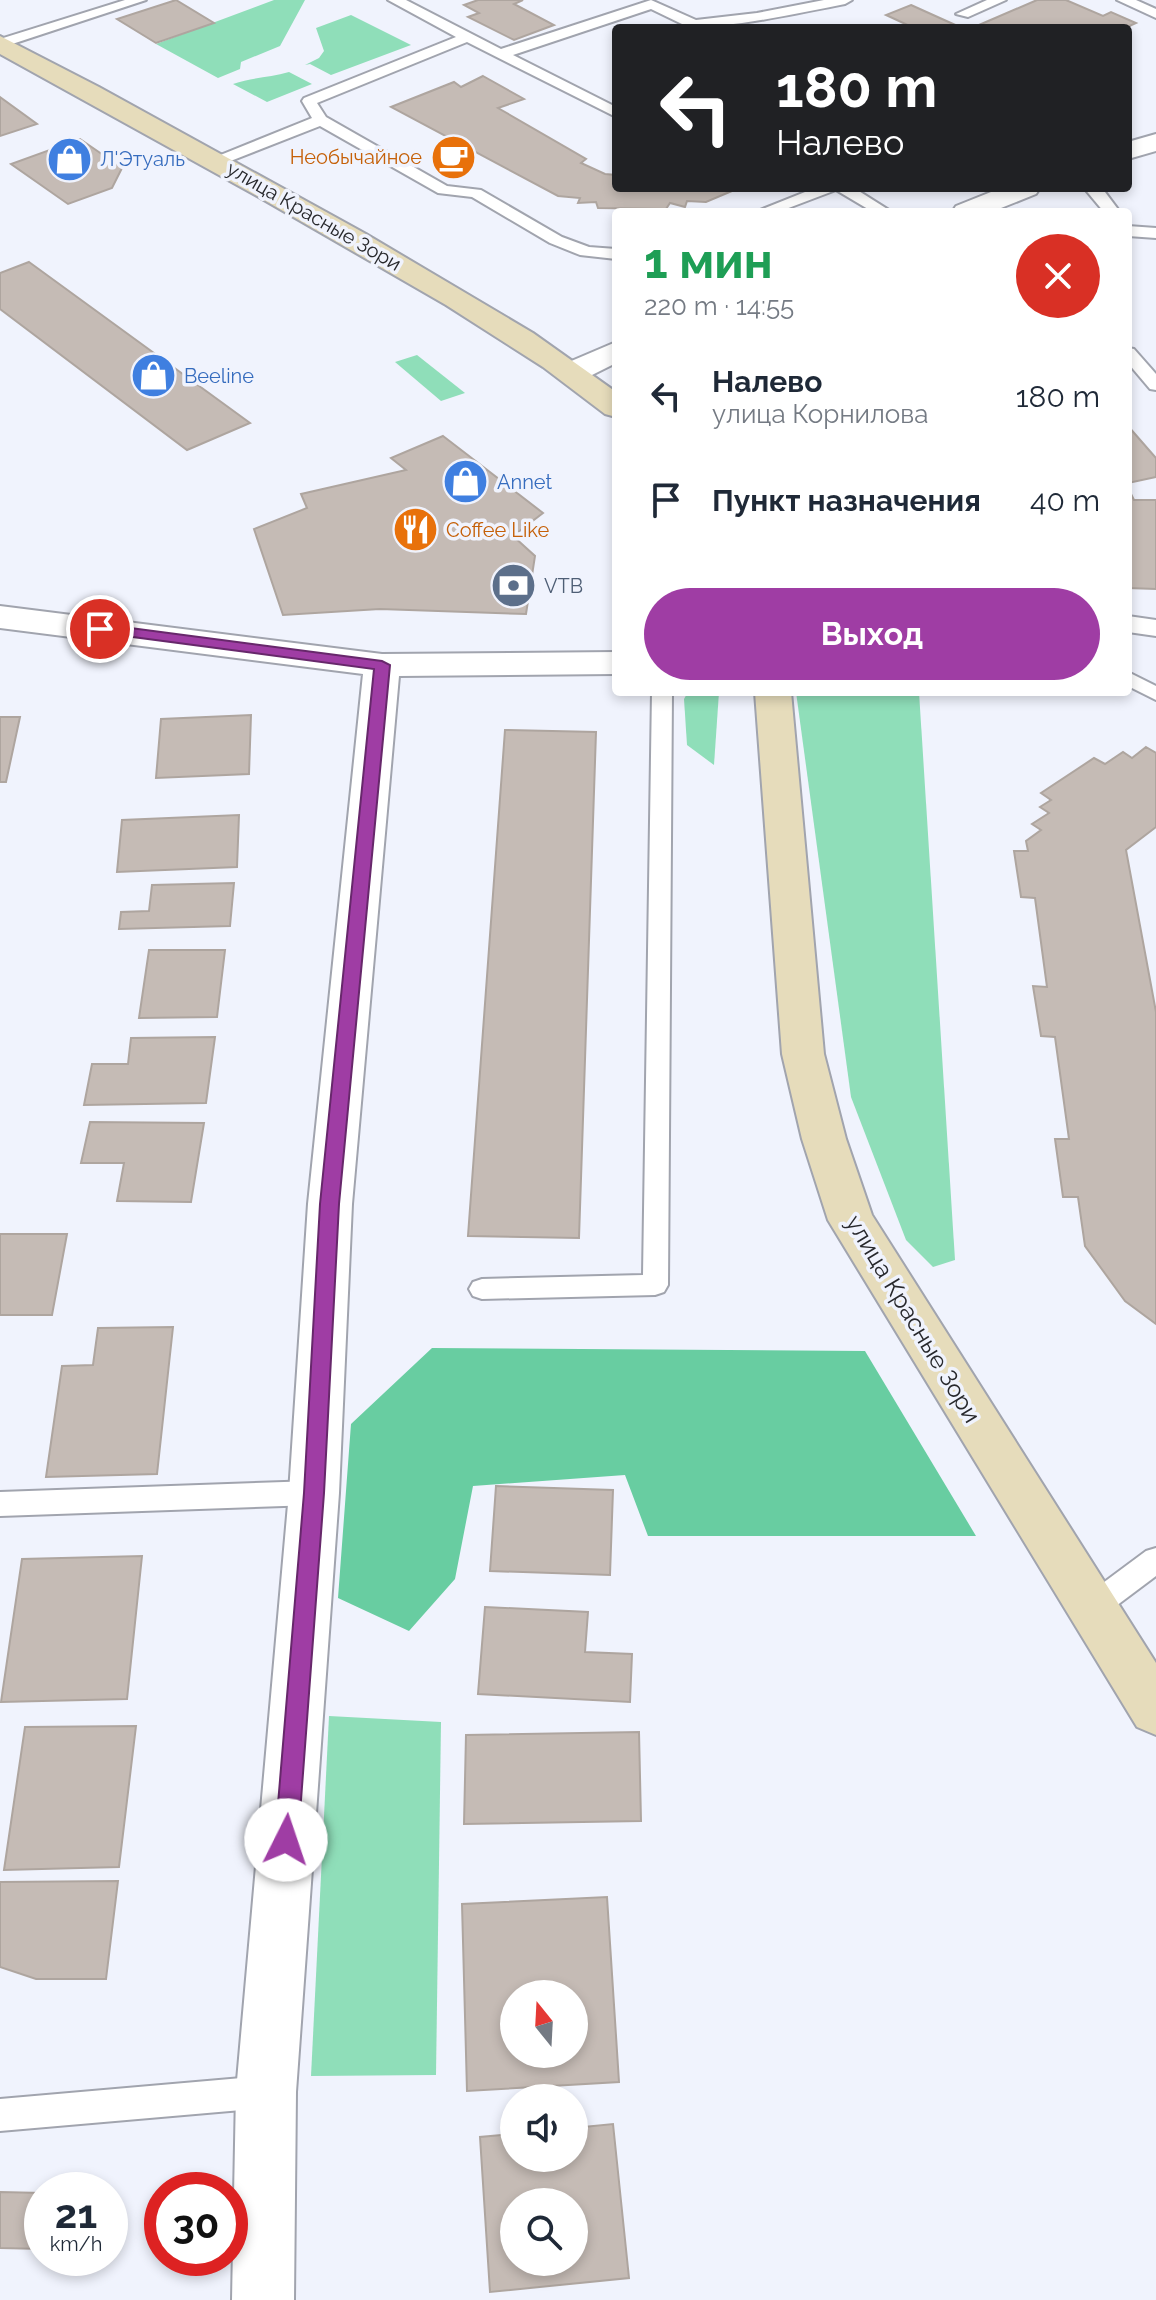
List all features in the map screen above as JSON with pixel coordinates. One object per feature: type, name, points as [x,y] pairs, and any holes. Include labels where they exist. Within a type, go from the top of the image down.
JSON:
[{"type":"main road","name":"улица Красные Зори","points":[[0,44],[218,161],[441,289],[573,372],[612,404]]},
{"type":"main road","name":"улица Красные Зори","points":[[773,696],[803,1054],[824,1139],[851,1220],[1090,1609],[1156,1710]]},
{"type":"street","points":[[1132,150],[1156,142]]},
{"type":"street","points":[[976,208],[1016,192]]},
{"type":"street","points":[[573,372],[612,353]]},
{"type":"street","points":[[0,617],[382,665],[612,663]]},
{"type":"street","points":[[263,2300],[266,2092],[314,1493],[330,1204],[382,665]]},
{"type":"lane","points":[[0,44],[139,0]]},
{"type":"lane","points":[[395,0],[612,111]]},
{"type":"lane","points":[[703,24],[845,0]]},
{"type":"lane","points":[[963,14],[999,0]]},
{"type":"lane","points":[[1124,0],[1156,14]]},
{"type":"lane","points":[[500,54],[652,4],[685,24]]},
{"type":"lane","points":[[467,37],[309,101],[321,120],[443,190],[476,193],[556,240],[586,252],[612,254]]},
{"type":"lane","points":[[218,161],[321,120]]},
{"type":"lane","points":[[774,208],[819,192]]},
{"type":"lane","points":[[850,192],[877,208]]},
{"type":"lane","points":[[1097,192],[1109,208]]},
{"type":"lane","points":[[1132,231],[1156,233]]},
{"type":"lane","points":[[1132,358],[1156,385]]},
{"type":"lane","points":[[1132,680],[1156,694]]},
{"type":"lane","points":[[482,1289],[655,1285],[662,696]]},
{"type":"lane","points":[[0,1504],[314,1493]]},
{"type":"lane","points":[[1090,1609],[1156,1560]]},
{"type":"lane","points":[[0,2115],[266,2092]]},
{"type":"green space","points":[[274,0],[305,0],[280,46],[241,62],[240,69],[218,78],[156,44]]},
{"type":"green space","points":[[351,15],[411,45],[331,75],[310,64],[305,65],[319,58],[324,51],[316,28]]},
{"type":"green space","points":[[289,72],[312,84],[267,102],[233,84],[247,80]]},
{"type":"green space","points":[[417,355],[465,393],[441,401],[395,362]]},
{"type":"green space","points":[[686,696],[719,696],[714,765],[687,745]]},
{"type":"green space","points":[[797,696],[919,696],[955,1260],[933,1267],[906,1240],[851,1097]]},
{"type":"green space","points":[[432,1348],[865,1351],[976,1536],[648,1536],[625,1475],[473,1486],[455,1579],[409,1631],[338,1598],[351,1424]]},
{"type":"green space","points":[[329,1716],[441,1722],[436,2075],[311,2076]]},
{"type":"building","points":[[176,0],[214,23],[156,43],[117,19]]},
{"type":"building","points":[[478,0],[523,0],[514,4],[554,25],[514,40],[468,17],[479,13],[464,5]]},
{"type":"building","points":[[1037,0],[1066,0],[1103,16],[1111,12],[1136,23],[1132,25],[981,24]]},
{"type":"building","points":[[911,5],[953,24],[905,24],[886,15]]},
{"type":"building","points":[[483,76],[524,99],[498,108],[586,159],[581,163],[612,175],[612,192],[730,192],[706,202],[687,201],[685,207],[670,203],[667,208],[598,208],[596,202],[578,203],[580,198],[558,196],[391,107],[454,82],[461,87]]},
{"type":"building","points":[[0,97],[37,124],[0,136]]},
{"type":"building","points":[[80,139],[122,168],[112,188],[68,204],[11,164]]},
{"type":"building","points":[[29,262],[250,423],[187,450],[0,309],[0,273]]},
{"type":"building","points":[[1132,431],[1156,458],[1156,477],[1132,482]]},
{"type":"building","points":[[443,436],[543,513],[513,536],[535,556],[526,614],[380,609],[283,615],[254,529],[307,508],[301,494],[406,470],[391,458]]},
{"type":"building","points":[[1132,496],[1134,500],[1156,500],[1156,589],[1132,588]]},
{"type":"building","points":[[251,715],[249,774],[156,778],[161,719]]},
{"type":"building","points":[[0,717],[20,717],[6,782],[0,782]]},
{"type":"building","points":[[505,730],[596,732],[579,1238],[468,1236]]},
{"type":"building","points":[[1146,747],[1156,753],[1156,827],[1126,850],[1156,1012],[1156,1324],[1125,1301],[1085,1246],[1078,1197],[1063,1197],[1055,1139],[1069,1139],[1055,1037],[1041,1036],[1033,986],[1047,987],[1035,898],[1021,897],[1014,851],[1028,851],[1026,841],[1041,830],[1032,824],[1049,813],[1040,807],[1051,800],[1041,793],[1094,758],[1105,764],[1123,752],[1132,758]]},
{"type":"building","points":[[239,815],[237,867],[117,872],[122,820]]},
{"type":"building","points":[[234,883],[230,926],[119,929],[121,912],[149,911],[152,885]]},
{"type":"building","points":[[149,950],[225,950],[217,1017],[139,1018]]},
{"type":"building","points":[[215,1037],[206,1103],[84,1105],[92,1064],[128,1064],[131,1038]]},
{"type":"building","points":[[90,1122],[204,1123],[191,1202],[117,1201],[124,1163],[81,1163]]},
{"type":"building","points":[[0,1234],[67,1234],[52,1315],[0,1315]]},
{"type":"building","points":[[173,1327],[157,1474],[46,1477],[62,1366],[93,1365],[98,1328]]},
{"type":"building","points":[[496,1486],[613,1490],[610,1575],[490,1571]]},
{"type":"building","points":[[142,1556],[127,1699],[1,1702],[22,1559]]},
{"type":"building","points":[[485,1607],[588,1612],[585,1652],[632,1654],[630,1702],[478,1694]]},
{"type":"building","points":[[136,1726],[119,1867],[4,1870],[25,1727]]},
{"type":"building","points":[[639,1732],[641,1821],[464,1824],[466,1735]]},
{"type":"building","points":[[118,1881],[106,1979],[36,1979],[0,1967],[0,1882]]},
{"type":"building","points":[[607,1897],[619,2082],[500,2084],[500,2089],[467,2091],[462,1904]]},
{"type":"building","points":[[613,2124],[629,2278],[490,2292],[480,2137],[500,2135],[500,2172],[588,2172],[588,2127]]},
{"type":"building","points":[[0,2192],[24,2193],[24,2249],[0,2248]]},
{"type":"place","name":"Необычайное","points":[[453,157]]},
{"type":"place","name":"Л'Этуаль","points":[[69,159]]},
{"type":"place","name":"Beeline","points":[[153,376]]},
{"type":"place","name":"Annet","points":[[466,482]]},
{"type":"place","name":"Coffee Like","points":[[415,530]]},
{"type":"place","name":"VTB","points":[[513,586]]},
{"type":"route","points":[[100,629],[382,665],[330,1204],[314,1493],[286,1840]]}]
